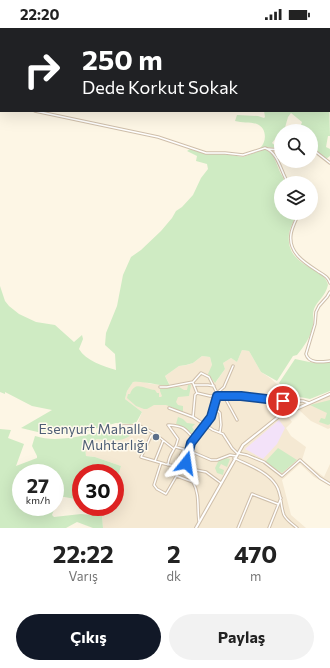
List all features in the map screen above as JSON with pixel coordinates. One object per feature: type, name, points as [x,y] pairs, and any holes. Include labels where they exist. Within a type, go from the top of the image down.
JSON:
[{"type":"street","points":[[40,112],[158,137],[206,153],[225,152],[243,156],[260,148],[274,149]]},
{"type":"street","points":[[268,149],[275,154],[284,176]]},
{"type":"street","points":[[318,154],[330,163]]},
{"type":"street","points":[[296,220],[291,233],[294,252],[303,261],[324,275],[330,283]]},
{"type":"street","points":[[330,292],[327,298],[318,306],[315,324],[306,354],[309,359],[318,362],[330,361]]},
{"type":"street","points":[[217,393],[224,387],[233,366]]},
{"type":"street","points":[[160,387],[193,382],[201,373],[209,377],[217,393],[211,417],[191,443],[186,463],[180,468],[166,494],[157,489],[154,485],[161,463]]},
{"type":"street","points":[[193,382],[197,393],[195,395],[193,417]]},
{"type":"street","points":[[194,386],[214,386]]},
{"type":"street","points":[[197,393],[210,396],[241,396],[283,401],[302,401],[309,403]]},
{"type":"street","points":[[196,528],[243,445],[278,417],[330,394]]},
{"type":"street","points":[[224,396],[237,420]]},
{"type":"street","points":[[169,408],[193,417],[223,434],[236,456],[257,469],[276,485],[281,498],[284,515],[288,521],[297,528]]},
{"type":"street","points":[[214,408],[220,413],[220,432]]},
{"type":"street","points":[[168,465],[169,456],[176,447],[178,439],[168,425],[180,426],[184,428],[194,438]]},
{"type":"street","points":[[123,426],[140,426],[154,433],[174,449]]},
{"type":"street","points":[[154,433],[151,436],[141,457],[154,462],[180,468],[206,472],[221,483]]},
{"type":"street","points":[[154,462],[163,441]]},
{"type":"street","points":[[176,447],[211,460],[217,460],[230,455],[236,456],[247,454],[264,462],[282,476],[300,460],[320,478],[330,484]]},
{"type":"street","points":[[180,468],[178,460],[184,449]]},
{"type":"street","points":[[177,476],[194,482],[199,504],[198,513],[200,522]]},
{"type":"street","points":[[238,528],[252,494],[278,504]]},
{"type":"street","points":[[269,528],[281,498]]},
{"type":"shaded area","points":[[242,350],[249,351],[261,372],[300,404],[309,402],[330,392],[330,428],[328,429],[311,421],[299,410],[287,415],[292,422],[286,428],[291,436],[306,447],[302,460],[324,477],[330,464],[330,486],[314,477],[300,464],[282,480],[291,515],[306,528],[103,528],[102,516],[124,516],[124,464],[115,464],[95,457],[86,456],[85,447],[97,439],[104,440],[133,434],[142,412],[125,399],[127,391],[133,382],[141,381],[151,384],[170,385],[165,376],[179,366],[193,363],[202,356],[210,357],[216,382],[225,369],[223,363],[231,358],[237,362]]},
{"type":"shaded area","points":[[279,420],[285,428],[277,444],[263,459],[245,449]]},
{"type":"green space","points":[[264,112],[329,112],[330,136],[328,136],[326,147],[330,149],[330,156],[326,159],[318,153],[318,124],[301,124],[302,122],[291,113],[286,124],[274,124],[274,140],[272,143],[274,148],[260,148],[264,142],[265,135],[260,126],[255,123],[235,121],[237,115],[258,116],[264,118]]},
{"type":"green space","points":[[190,149],[206,154],[225,154],[243,157],[265,149],[273,155],[274,168],[278,168],[282,176],[274,176],[274,220],[294,220],[289,234],[289,245],[293,254],[299,260],[320,274],[328,285],[325,293],[314,309],[312,329],[307,341],[297,355],[293,356],[277,381],[261,372],[249,351],[242,350],[237,362],[231,358],[223,363],[225,369],[215,383],[208,374],[212,365],[210,357],[202,356],[193,363],[179,366],[165,376],[170,386],[133,382],[127,391],[125,399],[142,412],[136,423],[116,423],[83,432],[50,435],[21,428],[52,410],[32,406],[5,392],[5,394],[0,392],[0,286],[5,301],[19,314],[36,322],[55,325],[74,342],[82,335],[83,339],[79,349],[82,353],[90,360],[116,370],[115,354],[105,345],[106,333],[117,306],[123,275],[131,257],[141,250],[161,231],[176,211],[193,195],[201,178],[208,169],[207,164],[196,161],[197,156],[187,151]]},
{"type":"green space","points":[[295,359],[314,363],[330,362],[330,391],[310,399],[290,395],[279,383]]},
{"type":"green space","points":[[188,385],[191,385],[189,396],[178,397],[176,402],[178,405],[183,406],[183,412],[166,405],[154,405],[144,409],[136,406],[127,398],[128,394],[130,394],[134,387],[137,386],[155,390],[159,393],[159,397],[161,397],[160,389],[179,387],[187,390]]},
{"type":"green space","points":[[330,400],[330,424],[328,425],[319,422],[321,418],[325,419],[327,413],[310,405]]},
{"type":"green space","points":[[178,417],[187,423],[195,424],[192,427],[194,430],[192,433],[176,424]]},
{"type":"green space","points":[[0,429],[11,430],[8,438],[24,444],[17,464],[12,464],[12,516],[102,516],[103,528],[93,528],[77,522],[66,528],[0,528]]},
{"type":"green space","points":[[136,429],[133,434],[124,439],[97,439],[85,447],[86,456],[95,457],[115,464],[72,464],[72,498],[64,497],[64,464],[21,464],[37,458],[32,446],[35,436],[56,439],[78,437],[110,430]]},
{"type":"green space","points":[[278,448],[297,460],[282,473],[265,462]]},
{"type":"green space","points":[[226,458],[230,459],[227,467],[221,464],[219,468],[224,470],[223,475],[217,473],[215,468],[219,460]]},
{"type":"place","name":"Esenyurt Mahalle Muhtarlığı","points":[[156,437]]},
{"type":"route","points":[[186,463],[191,443],[211,417],[217,396],[241,396],[283,401]]}]
